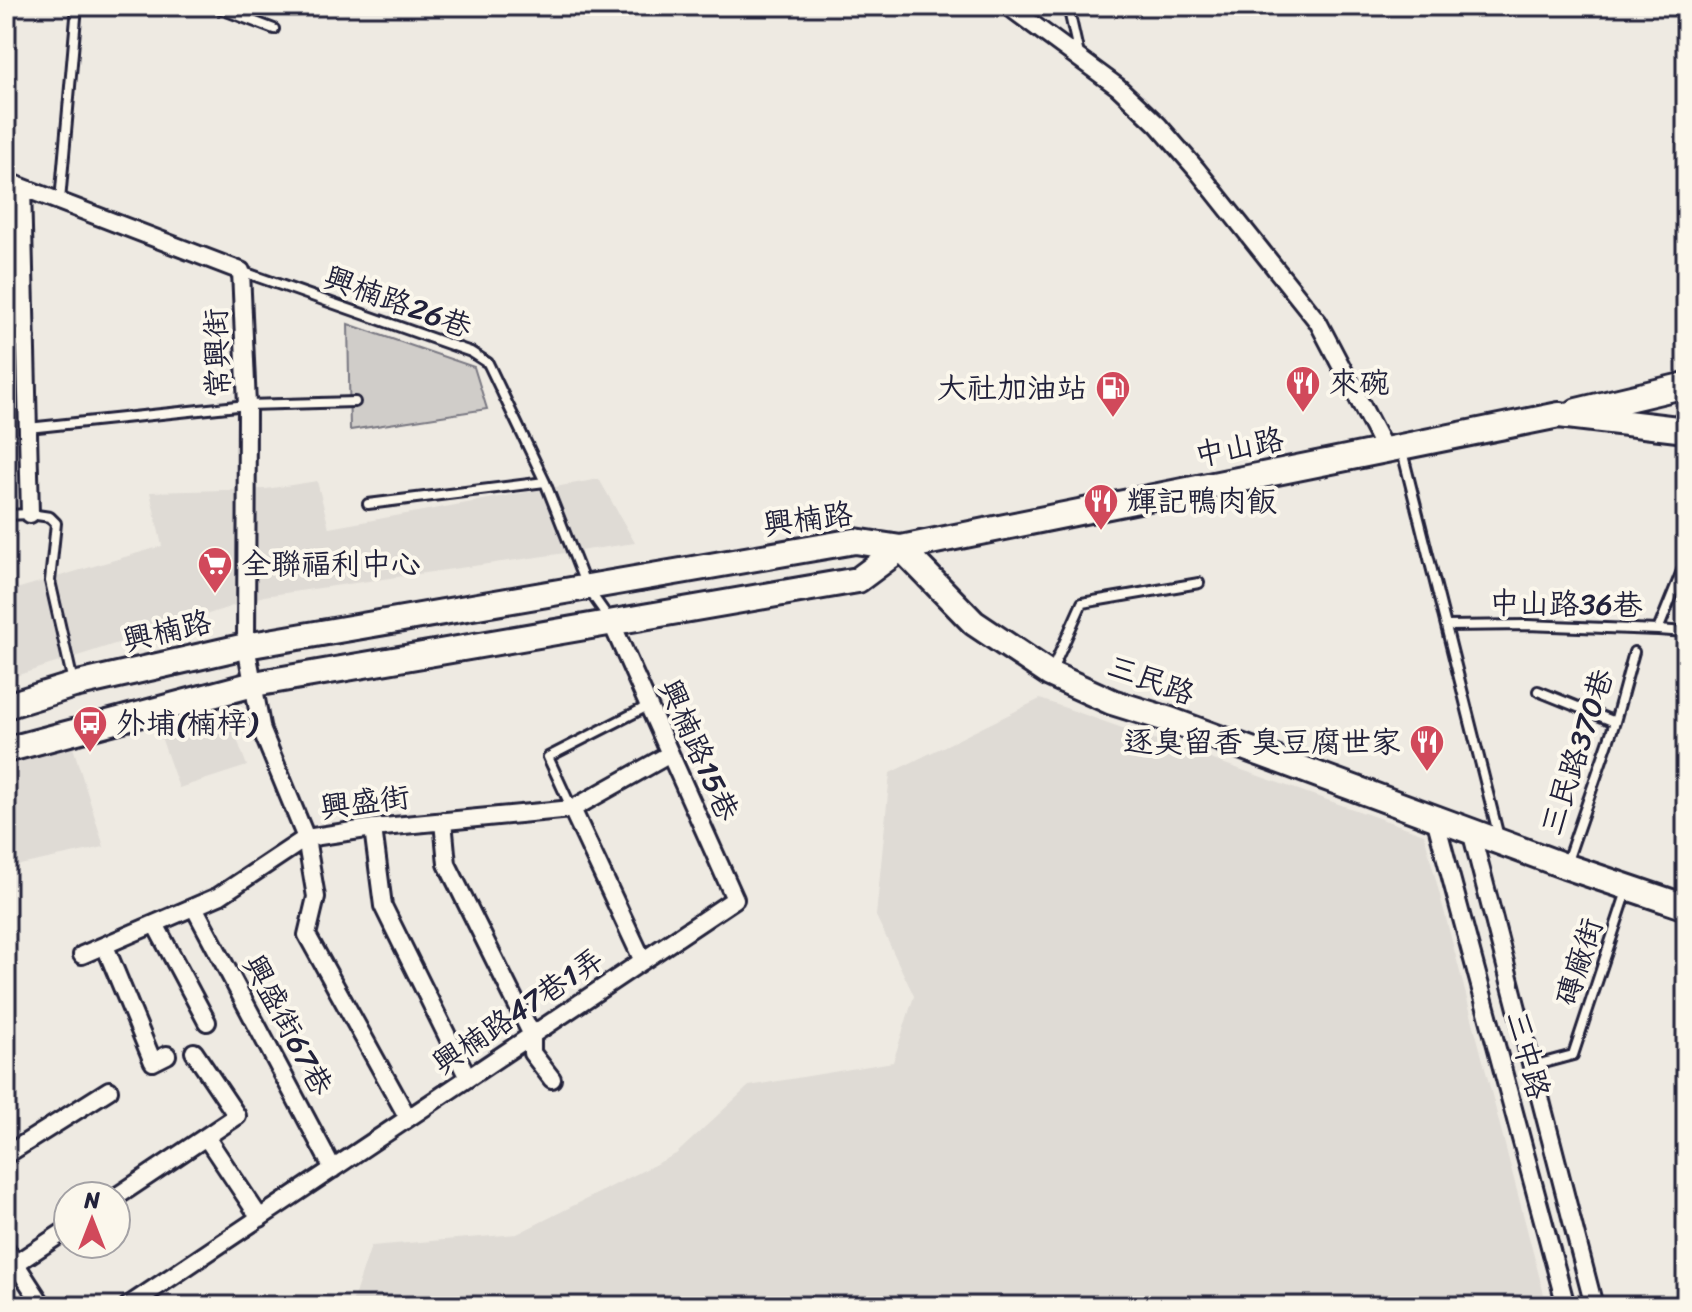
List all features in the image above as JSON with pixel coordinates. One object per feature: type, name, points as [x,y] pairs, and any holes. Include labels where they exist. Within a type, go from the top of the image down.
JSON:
[{"type":"street","points":[[1008,6],[1118,87],[1158,125],[1223,201],[1318,322],[1393,449]]},
{"type":"street","name":"常興街","points":[[14,184],[241,271],[247,405],[246,646],[262,731],[306,838],[316,897],[307,935],[408,1118]]},
{"type":"street","points":[[14,184],[26,338],[30,514]]},
{"type":"street","points":[[6,338],[26,338]]},
{"type":"street","points":[[1559,415],[1686,385]]},
{"type":"street","name":"中山路","points":[[901,548],[1559,415],[1686,430]]},
{"type":"street","name":"興楠路","points":[[6,706],[74,685],[246,646],[855,541],[901,548]]},
{"type":"street","name":"興楠路","points":[[6,750],[254,684],[858,580],[901,548]]},
{"type":"street","name":"三民路","points":[[901,548],[974,623],[1050,674],[1112,702],[1170,720],[1565,866],[1686,907]]},
{"type":"street","name":"興楠路15巷","points":[[612,624],[735,899]]},
{"type":"street","name":"興盛街","points":[[82,955],[219,896],[306,838],[373,828],[572,809],[670,754]]},
{"type":"street","points":[[572,809],[643,961]]},
{"type":"street","name":"三中路","points":[[1435,818],[1566,1306]]},
{"type":"street","points":[[443,821],[447,864],[532,1035],[532,1053],[552,1079]]},
{"type":"street","points":[[373,828],[383,906],[468,1078]]},
{"type":"street","points":[[1471,831],[1594,1306]]},
{"type":"street","name":"興楠路47巷1弄","points":[[128,1306],[735,899]]},
{"type":"street","name":"興盛街67巷","points":[[194,907],[333,1169]]},
{"type":"street","points":[[155,924],[207,1022]]},
{"type":"street","points":[[105,946],[153,1062],[167,1055]]},
{"type":"street","points":[[132,1186],[237,1116],[194,1052]]},
{"type":"street","points":[[6,1155],[109,1090]]},
{"type":"street","points":[[206,1137],[260,1218]]},
{"type":"street","points":[[43,1306],[9,1261],[52,1238]]},
{"type":"lane","points":[[60,201],[77,6]]},
{"type":"lane","points":[[213,6],[274,29]]},
{"type":"lane","points":[[1068,6],[1081,60]]},
{"type":"lane","name":"興楠路26巷","points":[[241,271],[471,352],[488,363],[545,482],[586,586],[612,624]]},
{"type":"lane","points":[[28,428],[247,405],[355,402]]},
{"type":"lane","points":[[1393,449],[1446,626],[1500,842]]},
{"type":"lane","points":[[368,504],[545,482]]},
{"type":"lane","points":[[6,515],[50,517],[56,523],[50,581],[74,685]]},
{"type":"lane","name":"中山路36巷","points":[[1446,626],[1527,625],[1658,630],[1686,561]]},
{"type":"lane","points":[[1050,674],[1082,603],[1199,583]]},
{"type":"lane","points":[[1658,630],[1686,632]]},
{"type":"lane","name":"三民路370巷","points":[[1565,866],[1615,722],[1634,652]]},
{"type":"lane","points":[[1538,691],[1615,722]]},
{"type":"lane","points":[[572,809],[548,757],[648,706]]},
{"type":"lane","name":"磚廠街","points":[[1531,1066],[1573,1055],[1628,888]]},
{"type":"shaded area","points":[[348,324],[474,367],[487,409],[350,430]]},
{"type":"shaded area","points":[[599,479],[635,543],[264,596],[6,679],[6,592],[162,546],[150,492],[266,489],[317,481],[329,528]]},
{"type":"shaded area","points":[[1040,699],[1424,834],[1547,1306],[351,1306],[371,1246],[517,1234],[676,1154],[749,1086],[893,1062],[914,996],[876,916],[890,773]]},
{"type":"shaded area","points":[[224,704],[247,766],[179,788],[156,723]]},
{"type":"shaded area","points":[[73,747],[104,847],[6,868],[6,766]]},
{"type":"place","name":"來碗","points":[[1303,414]]},
{"type":"place","name":"大社加油站","points":[[1113,419]]},
{"type":"place","name":"輝記鴨肉飯","points":[[1101,532]]},
{"type":"place","name":"全聯福利中心","points":[[215,595]]},
{"type":"place","name":"外埔(楠梓)","points":[[90,754]]},
{"type":"place","name":"逐臭留香 臭豆腐世家","points":[[1427,773]]}]
